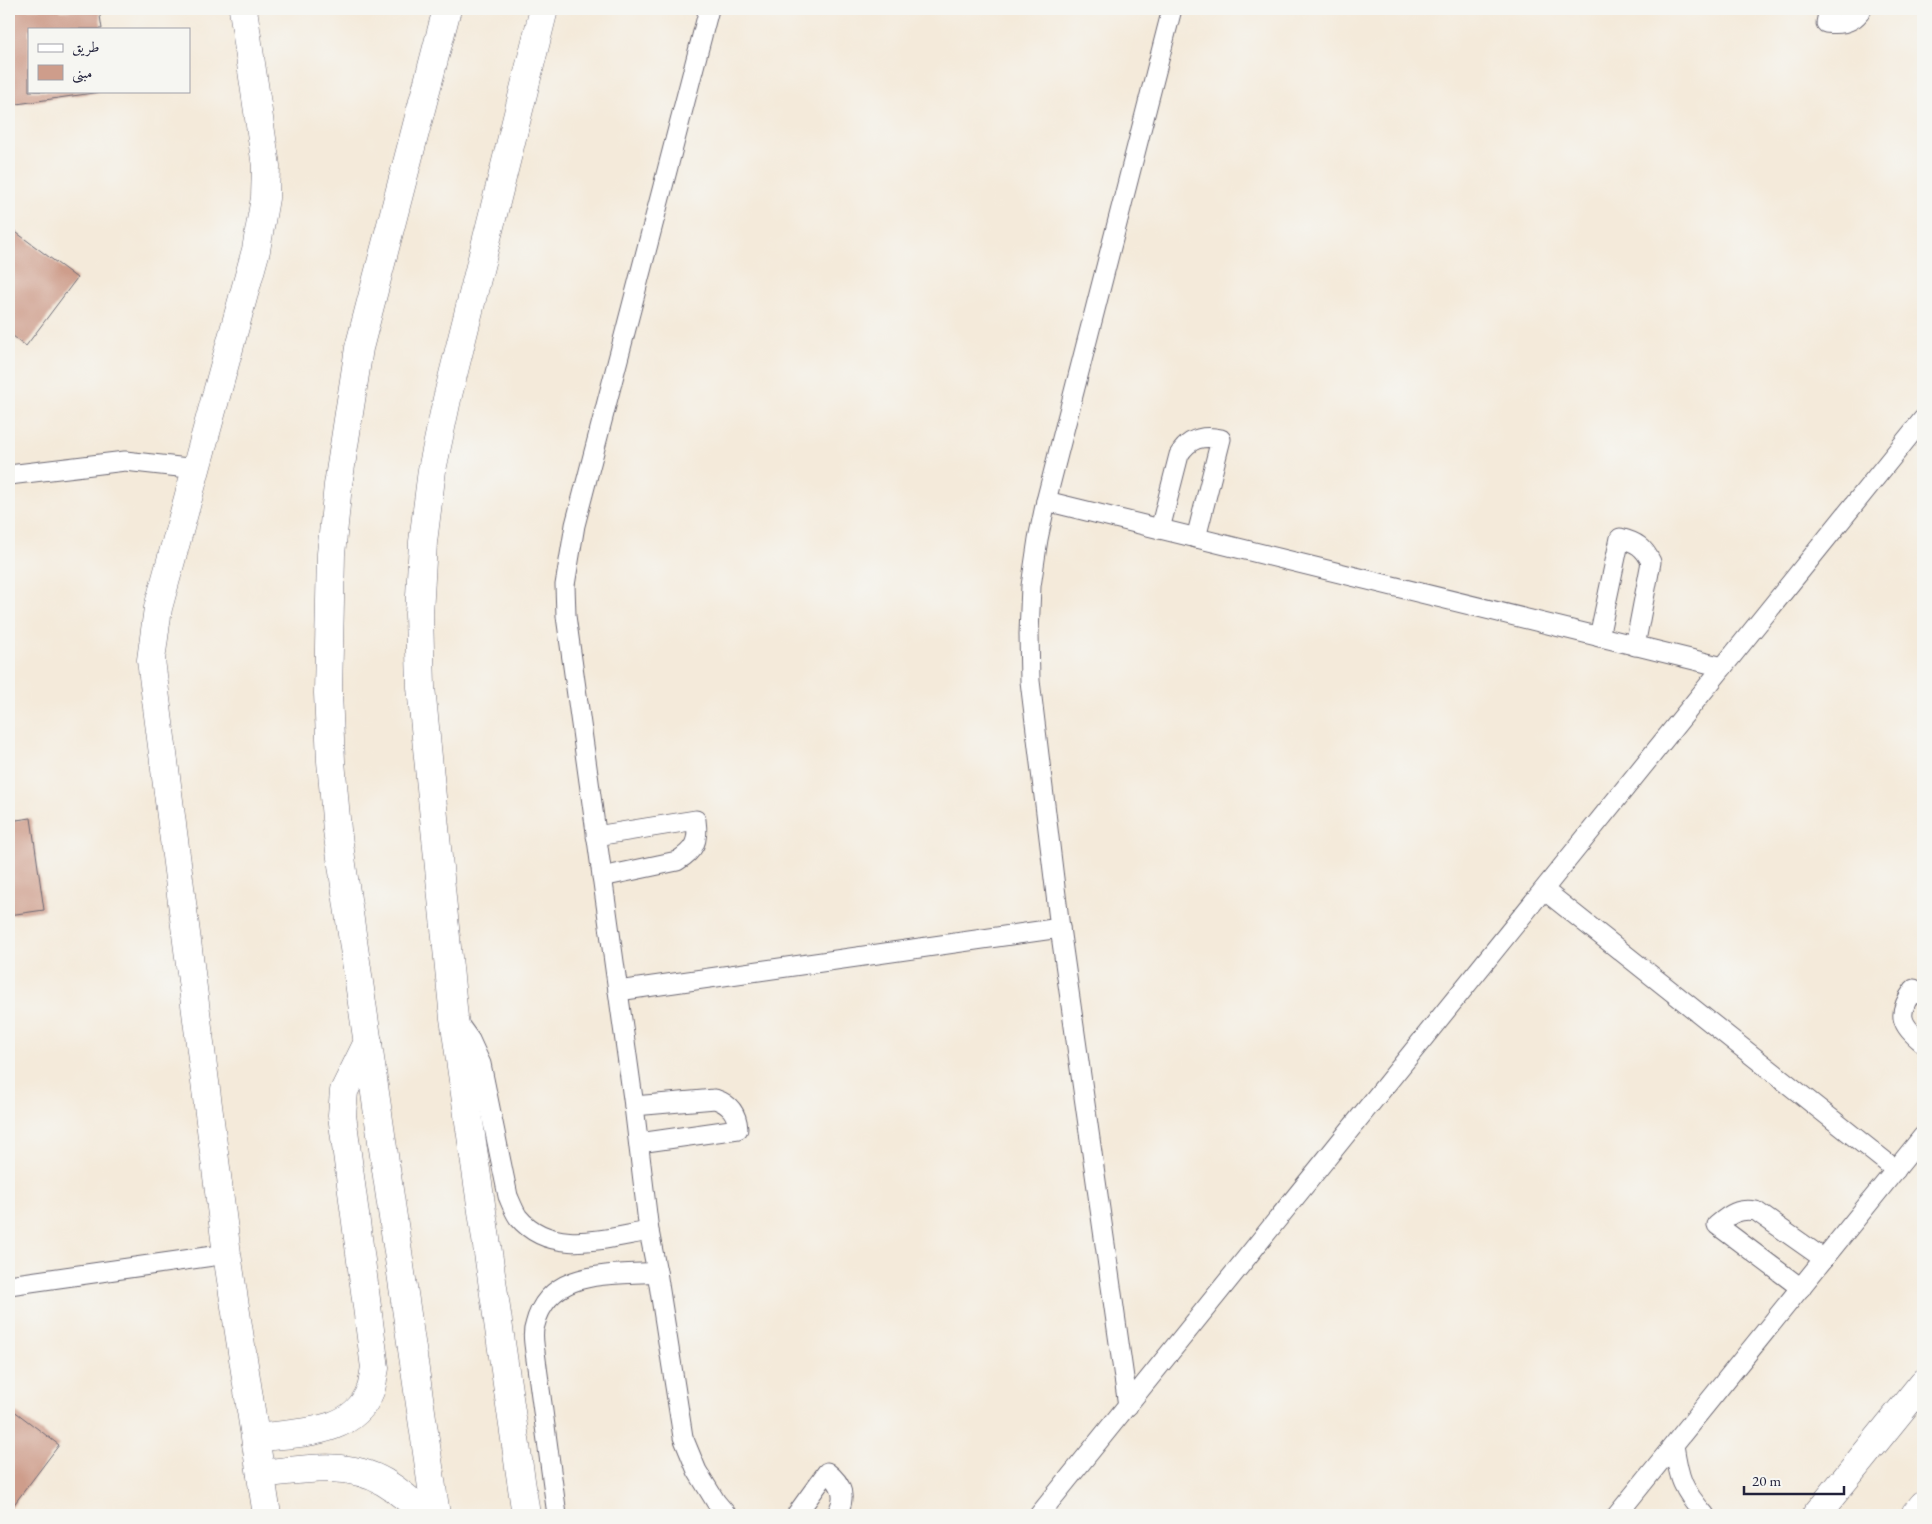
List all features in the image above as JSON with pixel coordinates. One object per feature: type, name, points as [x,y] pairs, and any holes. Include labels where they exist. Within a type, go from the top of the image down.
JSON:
[{"type":"main road","points":[[242,9],[266,166],[266,198],[256,250],[198,469],[158,608],[151,660],[227,1254],[268,1515]]},
{"type":"main road","points":[[436,1515],[337,830],[331,762],[328,693],[331,554],[338,485],[359,348],[447,9]]},
{"type":"main road","points":[[526,1515],[454,1018],[421,687],[419,614],[423,542],[432,470],[446,399],[544,9]]},
{"type":"main road","points":[[256,1438],[328,1428],[348,1420],[370,1391],[374,1368],[342,1115],[344,1091],[368,1042]]},
{"type":"main road","points":[[1816,1515],[1923,1384]]},
{"type":"main road","points":[[261,1474],[321,1468],[353,1470],[382,1481],[409,1499],[426,1515]]},
{"type":"main road","points":[[1915,1515],[1923,1505]]},
{"type":"lane","points":[[709,9],[575,525],[565,585],[566,616],[639,1143],[649,1231],[683,1437],[697,1471],[716,1502],[727,1515]]},
{"type":"lane","points":[[1128,1406],[1060,928],[1030,681],[1029,634],[1031,586],[1046,501],[1172,9]]},
{"type":"lane","points":[[1829,9],[1826,23],[1835,24],[1844,24],[1852,20],[1862,9]]},
{"type":"lane","points":[[1040,1515],[1923,419]]},
{"type":"lane","points":[[1160,529],[1179,455],[1184,446],[1192,440],[1202,437],[1221,439],[1196,538]]},
{"type":"lane","points":[[9,475],[125,461],[198,469]]},
{"type":"lane","points":[[1046,501],[1723,667]]},
{"type":"lane","points":[[1599,637],[1620,538],[1640,546],[1650,562],[1635,646]]},
{"type":"lane","points":[[596,836],[696,820],[698,832],[695,845],[688,855],[677,861],[602,877]]},
{"type":"lane","points":[[1544,890],[1896,1170]]},
{"type":"lane","points":[[618,991],[1060,928]]},
{"type":"lane","points":[[1923,996],[1914,989],[1904,1005],[1902,1014],[1904,1023],[1909,1031],[1923,1042]]},
{"type":"lane","points":[[454,1018],[470,1040],[481,1064],[508,1196],[518,1216],[534,1232],[555,1241],[577,1243],[649,1231]]},
{"type":"lane","points":[[634,1106],[715,1099],[724,1102],[737,1119],[738,1130],[639,1143]]},
{"type":"lane","points":[[1617,1515],[1923,1136]]},
{"type":"lane","points":[[1801,1288],[1717,1225],[1735,1212],[1746,1210],[1756,1212],[1824,1259]]},
{"type":"lane","points":[[9,1285],[227,1254]]},
{"type":"lane","points":[[556,1515],[535,1352],[534,1326],[543,1303],[562,1286],[586,1277],[657,1272]]},
{"type":"lane","points":[[1674,1445],[1678,1472],[1688,1496],[1705,1515]]},
{"type":"lane","points":[[796,1515],[827,1472],[840,1484],[843,1493],[843,1502],[836,1515]]},
{"type":"building","points":[[27,9],[59,9],[60,11],[99,9],[102,28],[28,28],[28,92],[100,92],[10,105],[9,11]]},
{"type":"building","points":[[9,227],[77,278],[26,346],[9,333]]},
{"type":"building","points":[[31,818],[44,910],[9,915],[9,821]]},
{"type":"building","points":[[9,1407],[59,1445],[9,1511]]}]
